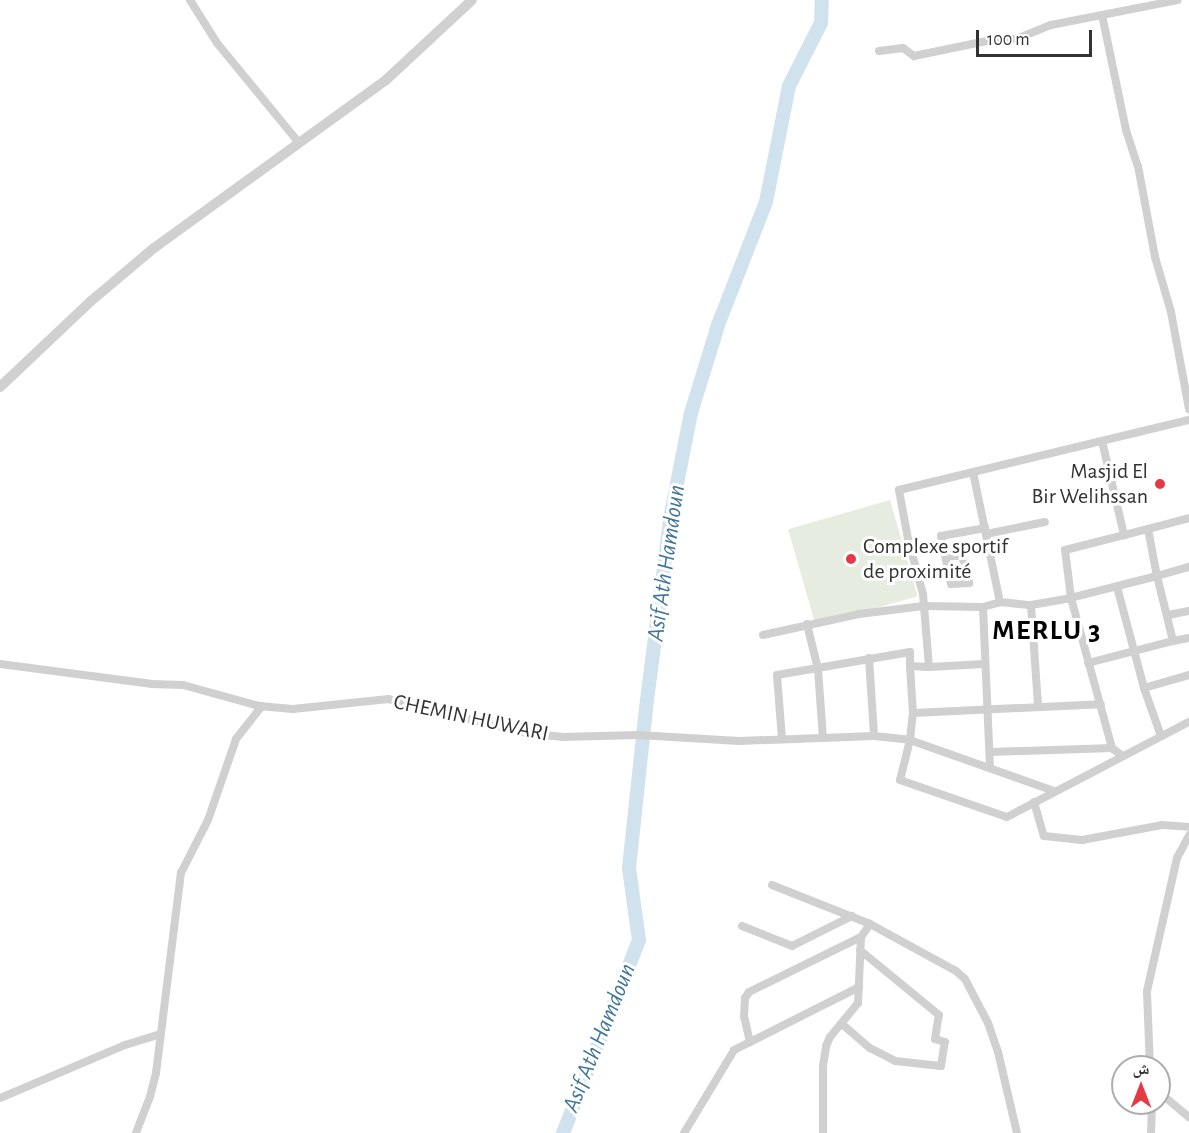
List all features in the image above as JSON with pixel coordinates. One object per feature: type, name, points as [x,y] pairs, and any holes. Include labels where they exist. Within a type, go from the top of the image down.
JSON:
[{"type":"street","points":[[190,0],[217,43],[299,143]]},
{"type":"street","points":[[0,387],[91,301],[154,248],[386,80],[472,0]]},
{"type":"street","points":[[879,51],[903,48],[914,56],[996,39],[1016,39],[1050,25],[1178,0]]},
{"type":"street","points":[[1102,15],[1109,61],[1126,130],[1135,151],[1155,257],[1171,312],[1189,409]]},
{"type":"street","points":[[929,667],[924,606],[899,490],[1189,420],[1189,425]]},
{"type":"street","points":[[1102,441],[1124,535]]},
{"type":"street","points":[[973,472],[1000,602]]},
{"type":"street","points":[[1121,756],[1112,748],[1088,663],[1071,598],[1065,550],[1189,518]]},
{"type":"street","points":[[946,556],[941,536],[1045,522]]},
{"type":"street","points":[[1148,529],[1173,641]]},
{"type":"street","points":[[763,635],[859,614],[924,606],[983,607],[1000,602],[1031,605],[1117,587],[1189,567]]},
{"type":"street","points":[[1117,587],[1144,688],[1161,736]]},
{"type":"street","points":[[1031,605],[1038,706]]},
{"type":"street","points":[[983,607],[990,768]]},
{"type":"street","points":[[1168,615],[1189,612]]},
{"type":"street","points":[[807,624],[818,669],[823,738]]},
{"type":"street","points":[[1088,663],[1134,649],[1189,638]]},
{"type":"street","points":[[782,739],[777,675],[910,652],[913,714],[910,740],[900,780],[1007,817],[1189,722]]},
{"type":"street","points":[[869,658],[874,736]]},
{"type":"street","name":"CHEMIN HUWARI","points":[[0,664],[151,684],[183,685],[262,706],[293,709],[388,699],[530,734],[562,738],[638,735],[729,741],[874,736],[910,740],[1054,791]]},
{"type":"street","points":[[910,666],[984,664]]},
{"type":"street","points":[[1144,688],[1189,675]]},
{"type":"street","points":[[913,714],[1101,704]]},
{"type":"street","points":[[136,1133],[150,1097],[181,873],[208,820],[236,739],[262,706]]},
{"type":"street","points":[[990,752],[1112,748]]},
{"type":"street","points":[[1034,802],[1044,836],[1082,840],[1162,825],[1189,827]]},
{"type":"street","points":[[1150,1055],[1147,991],[1177,858],[1189,835]]},
{"type":"street","points":[[772,885],[870,924],[956,971],[971,987],[988,1023],[998,1052],[1017,1133]]},
{"type":"street","points":[[742,926],[792,946],[852,916]]},
{"type":"street","points":[[750,1042],[744,1017],[745,998],[749,992],[861,937],[870,924]]},
{"type":"street","points":[[823,1133],[822,1066],[830,1037],[858,1003],[861,937]]},
{"type":"street","points":[[842,1024],[870,1048],[896,1061],[941,1066],[945,1042],[935,1039],[939,1015],[860,950]]},
{"type":"street","points":[[684,1133],[734,1050],[859,987]]},
{"type":"street","points":[[0,1098],[125,1045],[160,1034]]},
{"type":"street","points":[[1171,1102],[1189,1117]]},
{"type":"street","points":[[1151,1133],[1152,1115]]},
{"type":"shaded area","name":"Complexe sportif de proximité","points":[[890,500],[918,596],[816,625],[788,529]]},
{"type":"waterway","name":"Asif Ath Hamdoun","points":[[563,1133],[639,940],[629,868],[646,708],[671,514],[691,413],[718,325],[766,202],[789,86],[821,23],[822,0]]},
{"type":"place","name":"Masjid El Bir Welihssan","points":[[1160,484]]},
{"type":"place","name":"Complexe sportif de proximité","points":[[851,559]]},
{"type":"district","name":"MERLU 3","points":[[1047,631]]}]
